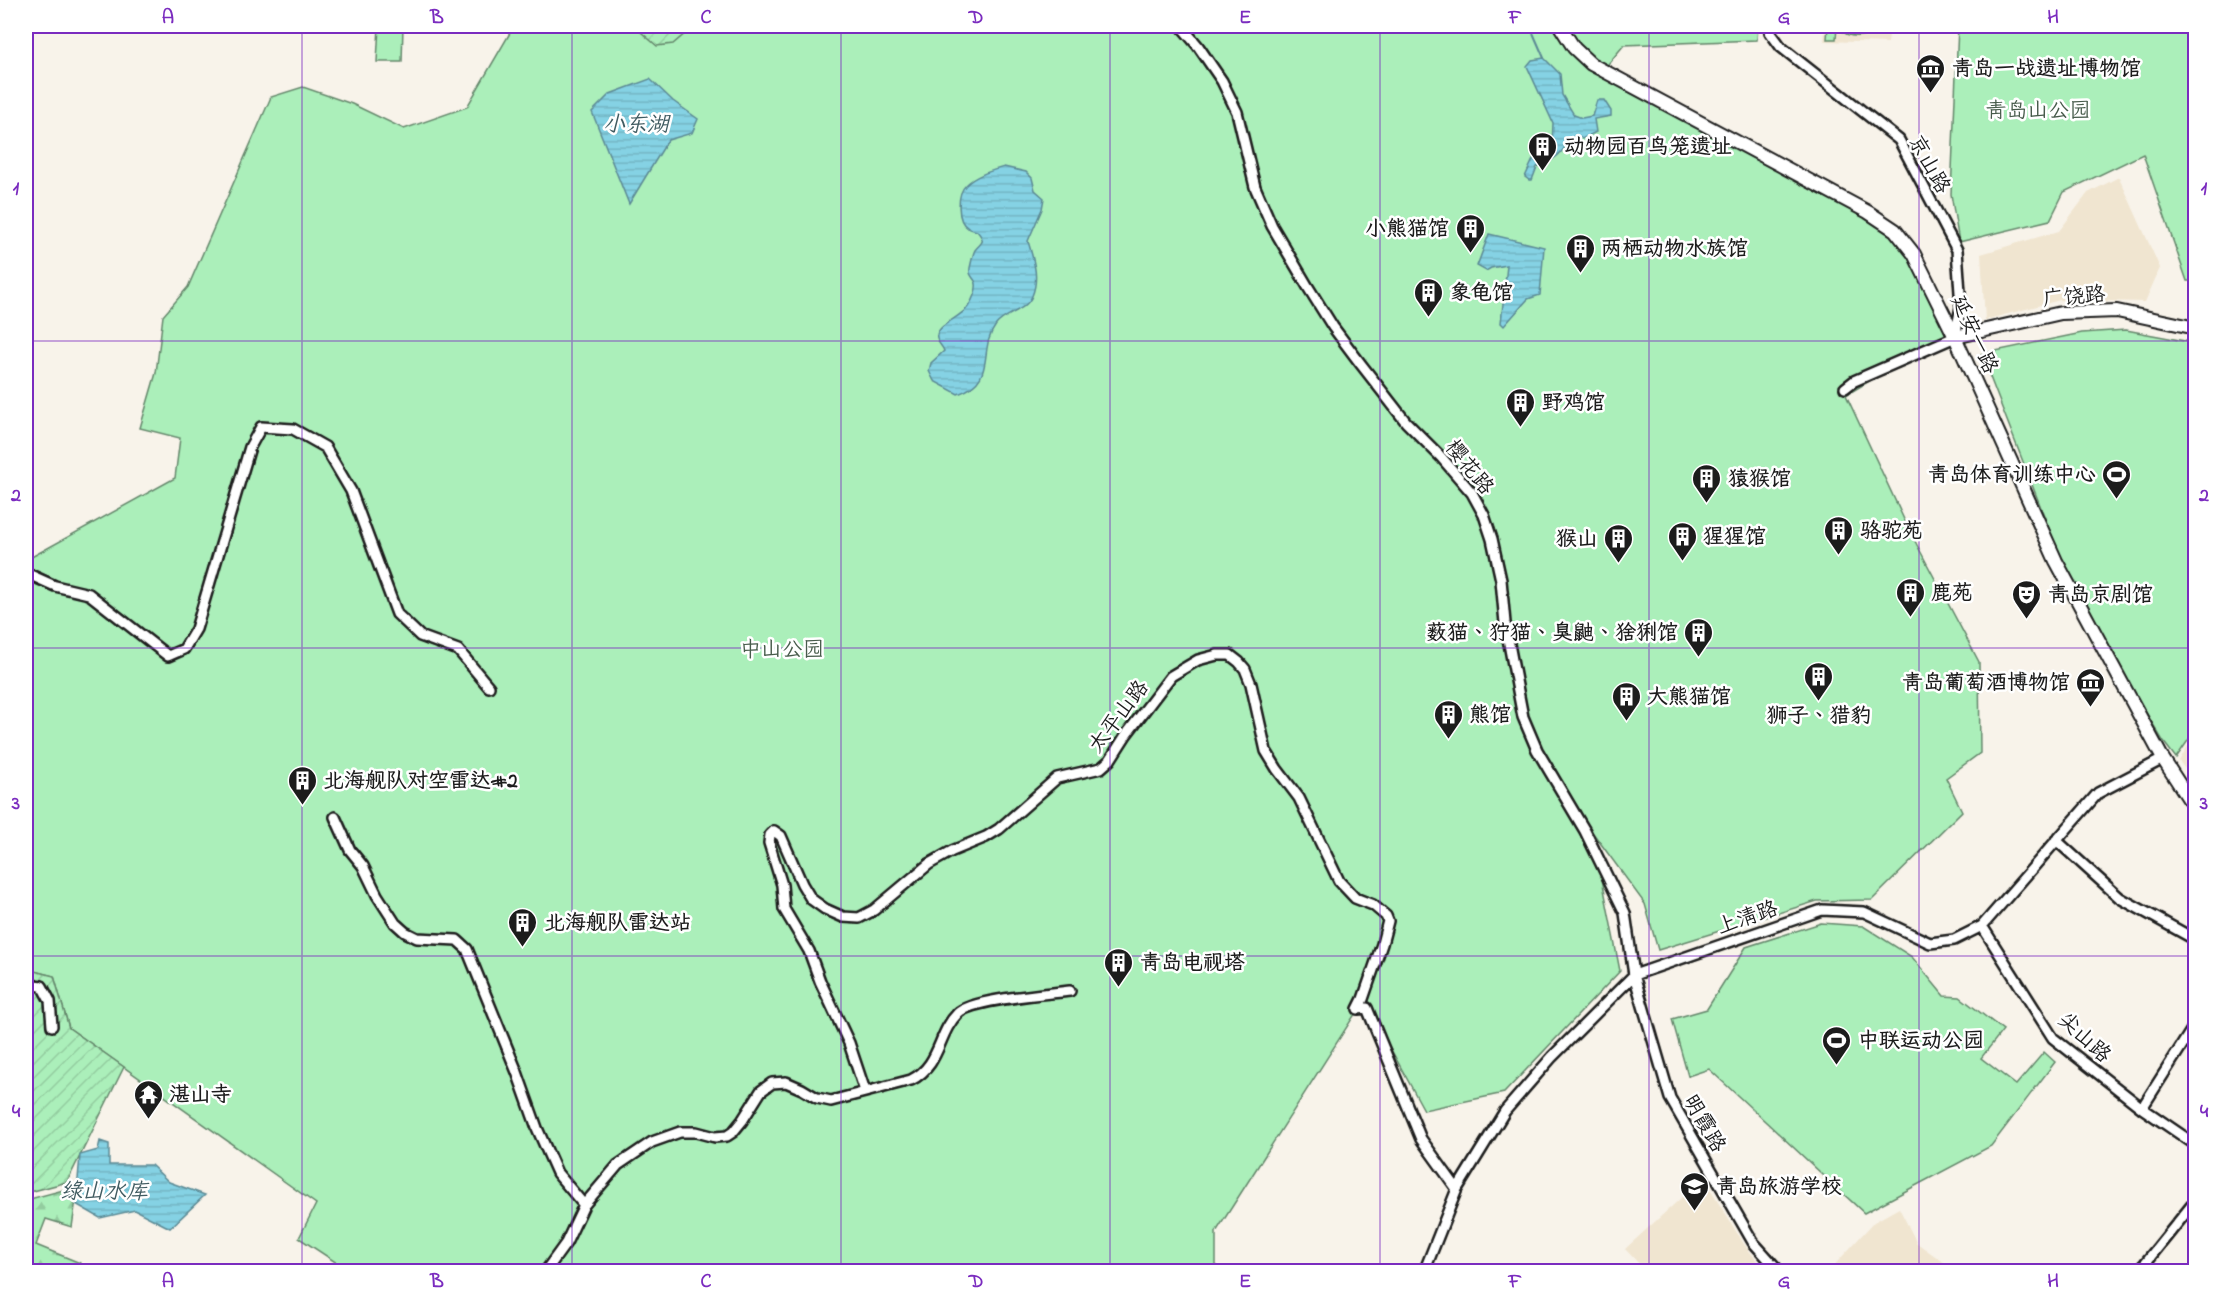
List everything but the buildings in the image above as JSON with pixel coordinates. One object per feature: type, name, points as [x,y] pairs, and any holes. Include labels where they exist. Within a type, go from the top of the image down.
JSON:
[{"type":"main road","name":"延安一路","points":[[1560,26],[1583,57],[1604,72],[1886,223],[1904,240],[1914,254],[1955,337],[2056,561],[2163,759],[2196,810]]},
{"type":"main road","name":"广饶路","points":[[1955,337],[2061,313],[2083,312],[2117,311],[2196,328]]},
{"type":"street","name":"樱花路","points":[[1181,26],[1222,81],[1237,112],[1256,187],[1272,226],[1308,287],[1360,363],[1406,422],[1441,457],[1472,493],[1484,515],[1501,580],[1505,623],[1523,717],[1537,750],[1586,831],[1625,914],[1634,975]]},
{"type":"street","name":"京山路","points":[[1769,26],[1770,32],[1781,47],[1899,140],[1957,250],[1961,307],[1955,337]]},
{"type":"street","points":[[1845,388],[1854,381],[1955,337]]},
{"type":"street","points":[[26,573],[56,586],[89,594],[168,656],[184,649],[196,629],[250,447],[261,427],[292,429],[325,447],[351,491],[397,614],[420,636],[458,650],[489,687]]},
{"type":"street","name":"太平山路","points":[[865,1091],[849,1043],[820,981],[809,951],[784,909],[782,885],[769,843],[770,835],[774,831],[781,836],[811,899],[825,909],[843,917],[859,918],[874,910],[929,864],[999,829],[1057,778],[1101,768],[1110,760],[1171,676],[1198,660],[1217,655],[1230,655],[1245,669],[1251,684],[1266,751],[1276,769],[1299,798],[1338,881],[1355,898],[1373,906],[1386,916],[1388,921],[1382,944],[1358,1009],[1367,1008],[1421,1139],[1457,1189]]},
{"type":"street","name":"上清路","points":[[1424,1272],[1457,1189],[1505,1111],[1552,1057],[1634,975],[1822,910],[1864,912],[1930,943],[1954,940],[1982,926],[2098,793],[2163,759]]},
{"type":"street","points":[[335,817],[350,850],[363,866],[377,895],[395,923],[405,932],[417,938],[457,940],[467,950],[557,1173],[584,1205]]},
{"type":"street","points":[[2056,840],[2120,898],[2196,940]]},
{"type":"street","name":"尖山路","points":[[1982,926],[2054,1038],[2067,1051],[2142,1108],[2196,1144]]},
{"type":"street","name":"明霞路","points":[[1634,975],[1670,1098],[1752,1242],[1780,1272]]},
{"type":"street","points":[[26,984],[42,986],[50,1001],[52,1026]]},
{"type":"street","points":[[545,1272],[566,1243],[584,1205],[618,1165],[652,1142],[680,1132],[696,1132],[715,1137],[727,1136],[733,1132],[761,1091],[772,1083],[786,1082],[817,1098],[831,1101],[911,1080],[922,1075],[934,1060],[948,1025],[959,1012],[978,1003],[1070,991]]},
{"type":"street","points":[[2142,1108],[2196,1023]]},
{"type":"street","points":[[2138,1272],[2196,1200]]},
{"type":"shaded area","points":[[1825,26],[1890,26],[1888,43],[1824,41]]},
{"type":"shaded area","points":[[2119,177],[2160,268],[2145,302],[2060,300],[1985,320],[1981,254],[2059,231],[2088,193]]},
{"type":"shaded area","points":[[2195,734],[2195,782],[2179,761]]},
{"type":"shaded area","name":"青岛旅游学校","points":[[1703,1178],[1744,1244],[1765,1271],[1646,1271],[1625,1249]]},
{"type":"shaded area","points":[[1899,1208],[1917,1243],[1956,1271],[1829,1271],[1874,1222]]},
{"type":"green space","points":[[379,26],[403,26],[402,62],[377,62]]},
{"type":"green space","name":"中山公园","points":[[514,26],[1758,26],[1757,40],[1624,45],[1606,70],[1874,210],[1911,248],[1948,334],[1846,395],[1908,528],[1979,662],[1980,753],[1946,778],[1962,811],[1872,900],[1817,901],[1658,950],[1645,904],[1593,833],[1620,971],[1504,1093],[1424,1110],[1364,1000],[1216,1232],[1216,1271],[349,1271],[299,1238],[316,1204],[69,1028],[54,976],[26,969],[26,560],[175,478],[180,438],[140,428],[156,373],[163,316],[188,287],[271,97],[303,87],[352,104],[404,129],[467,107]]},
{"type":"green space","points":[[634,26],[694,26],[673,44],[657,46]]},
{"type":"green space","points":[[1828,26],[1878,26],[1869,33],[1858,36],[1847,34],[1837,27],[1836,39],[1827,39]]},
{"type":"green space","name":"青岛山公园","points":[[1958,26],[2195,26],[2195,281],[2187,281],[2143,154],[2064,192],[2050,220],[1959,242],[1951,194]]},
{"type":"green space","name":"青岛体育训练中心","points":[[2126,330],[2190,342],[2196,355],[2195,413],[2192,414],[2196,421],[2196,729],[2176,758],[2163,741],[2119,667],[2061,559],[1981,354],[2082,333]]},
{"type":"green space","name":"中联运动公园","points":[[1821,923],[1863,926],[1912,957],[1944,996],[1960,997],[2003,1030],[1981,1058],[2016,1085],[2044,1052],[2055,1062],[1991,1146],[1864,1213],[1709,1069],[1688,1076],[1672,1019],[1707,1009],[1746,947]]},
{"type":"green space","points":[[26,969],[54,976],[69,1028],[124,1067],[67,1182],[26,1193]]},
{"type":"green space","points":[[78,1186],[72,1227],[46,1219],[36,1245],[80,1263],[77,1271],[26,1272],[26,1200]]},
{"type":"water","points":[[1544,58],[1560,74],[1562,95],[1574,115],[1582,118],[1592,116],[1597,100],[1604,100],[1611,111],[1611,116],[1594,119],[1596,132],[1582,139],[1576,135],[1573,137],[1557,156],[1537,167],[1532,180],[1529,180],[1525,177],[1536,153],[1552,146],[1553,123],[1527,66],[1532,60]]},
{"type":"water","name":"小东湖","points":[[650,79],[673,101],[698,119],[692,133],[668,140],[629,204],[592,112],[610,94]]},
{"type":"water","points":[[1004,167],[1026,172],[1032,178],[1035,190],[1044,198],[1042,209],[1028,241],[1035,268],[1034,289],[1025,305],[996,325],[988,344],[983,373],[970,388],[958,394],[934,381],[929,371],[931,363],[944,351],[937,339],[939,331],[965,311],[976,290],[970,268],[974,251],[982,240],[977,231],[969,229],[961,219],[959,207],[961,194],[966,185],[974,179]]},
{"type":"water","points":[[1489,234],[1544,247],[1540,295],[1528,299],[1504,326],[1501,323],[1507,265],[1486,271],[1477,266]]},
{"type":"water","name":"绿山水库","points":[[100,1141],[109,1144],[109,1165],[151,1165],[169,1182],[205,1195],[170,1228],[135,1210],[100,1218],[76,1204],[80,1155],[98,1150]]},
{"type":"waterway","points":[[1530,26],[1544,58]]},
{"type":"place","name":"青岛一战遗址博物馆","points":[[1931,94]]},
{"type":"place","name":"动物园百鸟笼遗址","points":[[1543,172]]},
{"type":"place","name":"小熊猫馆","points":[[1470,254]]},
{"type":"place","name":"两栖动物水族馆","points":[[1580,274]]},
{"type":"place","name":"象龟馆","points":[[1429,318]]},
{"type":"place","name":"野鸡馆","points":[[1521,428]]},
{"type":"place","name":"青岛体育训练中心","points":[[2117,500]]},
{"type":"place","name":"猿猴馆","points":[[1707,504]]},
{"type":"place","name":"骆驼苑","points":[[1839,556]]},
{"type":"place","name":"猩猩馆","points":[[1682,562]]},
{"type":"place","name":"猴山","points":[[1619,564]]},
{"type":"place","name":"鹿苑","points":[[1910,618]]},
{"type":"place","name":"青岛京剧馆","points":[[2027,620]]},
{"type":"place","name":"薮猫、狞猫、臭鼬、猞猁馆","points":[[1699,658]]},
{"type":"place","name":"狮子、猎豹","points":[[1819,702]]},
{"type":"place","name":"青岛葡萄酒博物馆","points":[[2091,708]]},
{"type":"place","name":"大熊猫馆","points":[[1626,722]]},
{"type":"place","name":"熊馆","points":[[1448,740]]},
{"type":"place","name":"北海舰队对空雷达#2","points":[[302,806]]},
{"type":"place","name":"北海舰队雷达站","points":[[523,948]]},
{"type":"place","name":"青岛电视塔","points":[[1119,988]]},
{"type":"place","name":"中联运动公园","points":[[1837,1066]]},
{"type":"place","name":"湛山寺","points":[[148,1120]]},
{"type":"place","name":"青岛旅游学校","points":[[1695,1212]]}]
